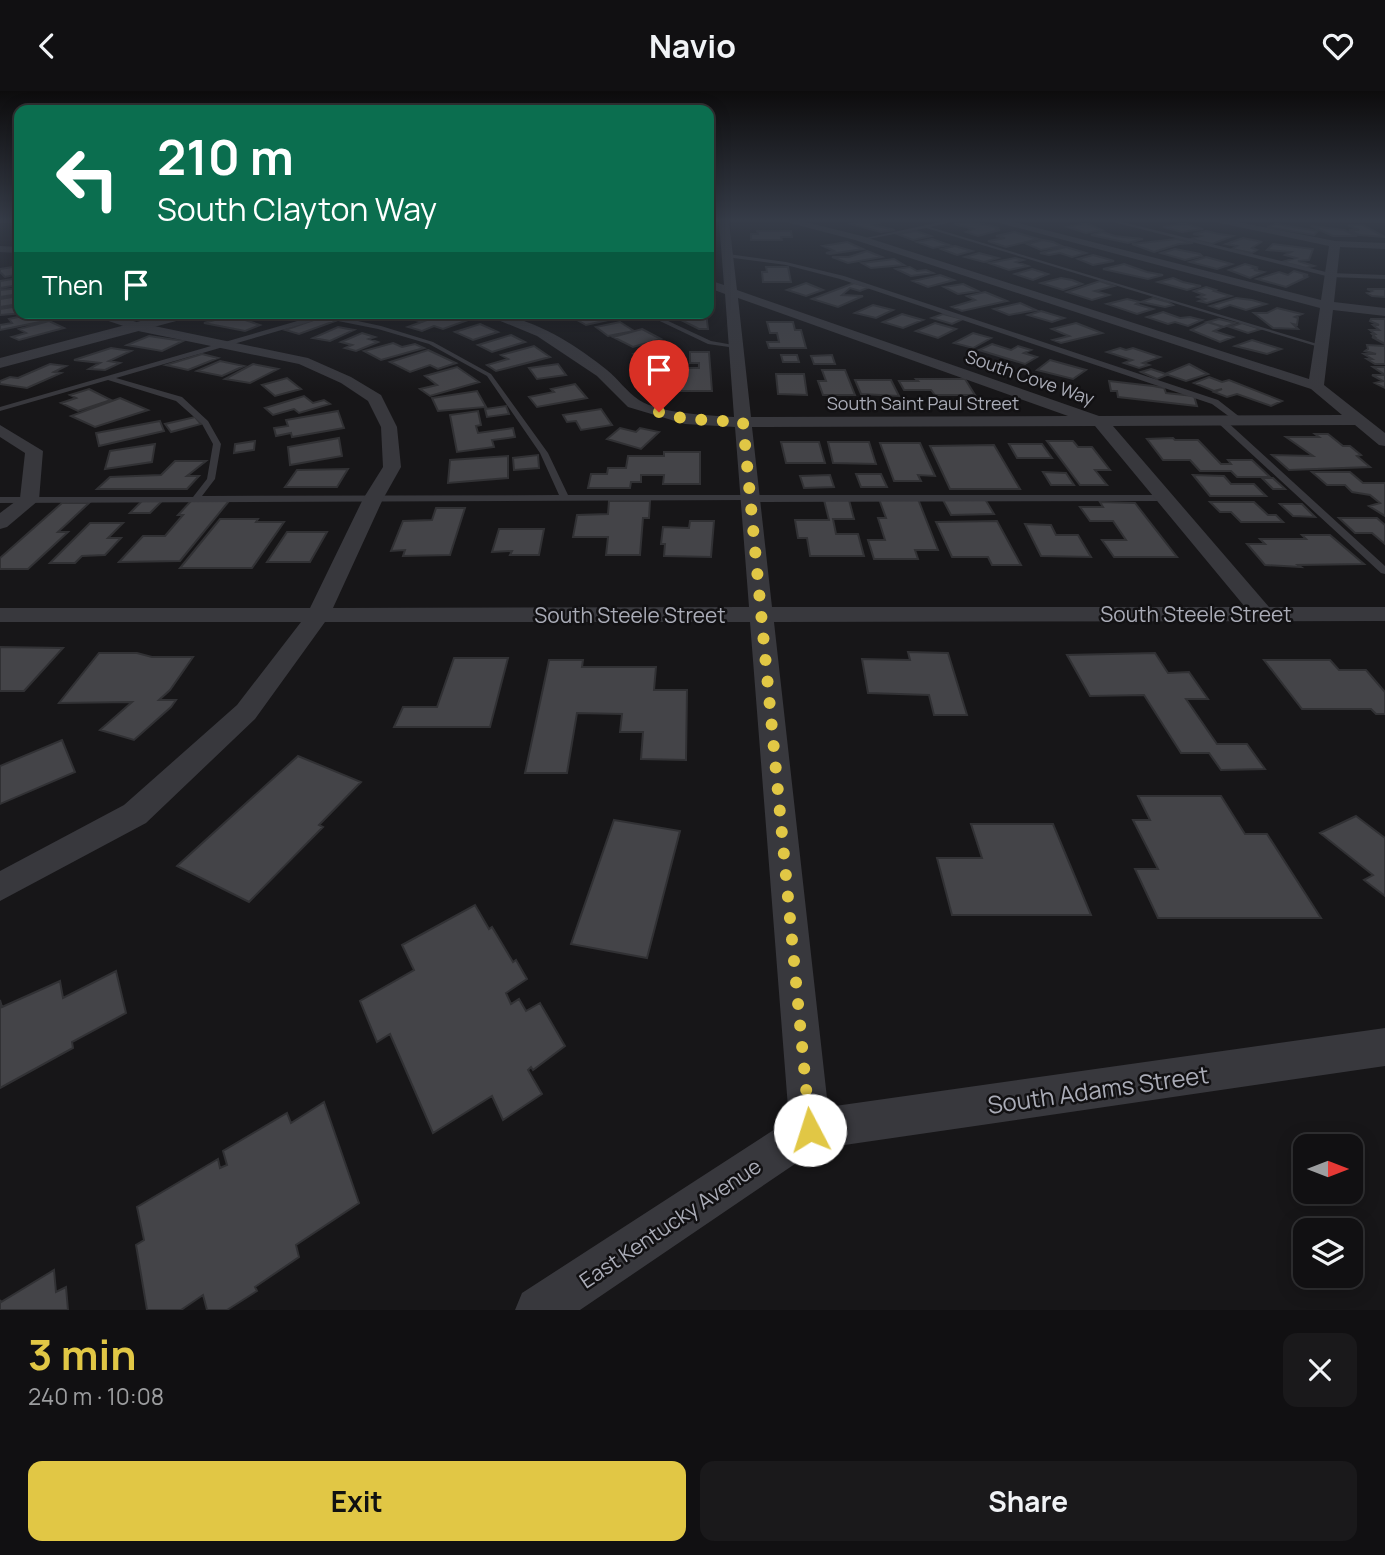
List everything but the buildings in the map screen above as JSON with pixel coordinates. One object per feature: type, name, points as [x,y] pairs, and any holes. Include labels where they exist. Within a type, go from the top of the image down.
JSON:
[{"type":"street","points":[[983,278],[1316,386],[1385,441]]},
{"type":"street","points":[[1219,278],[1325,305],[1385,312]]},
{"type":"street","points":[[1316,386],[1330,278]]},
{"type":"street","points":[[720,289],[736,346],[810,1130]]},
{"type":"street","name":"South Cove Way","points":[[720,289],[1101,422],[1263,614]]},
{"type":"street","points":[[0,887],[135,814],[246,712],[318,615],[373,499],[392,467],[389,427],[375,398],[346,380],[303,361],[111,319]]},
{"type":"street","points":[[2,360],[168,319]]},
{"type":"street","name":"South Saint Paul Street","points":[[504,319],[542,333],[602,373],[634,404],[685,419],[743,422],[1356,420]]},
{"type":"street","points":[[0,430],[34,451],[29,500],[0,523]]},
{"type":"street","name":"South Steele Street","points":[[0,615],[1385,614]]},
{"type":"street","name":"South Adams Street","points":[[810,1130],[1385,1048]]},
{"type":"street","name":"East Kentucky Avenue","points":[[539,1310],[810,1130]]},
{"type":"lane","points":[[841,278],[1215,401],[1241,421]]},
{"type":"lane","points":[[1094,278],[1321,346]]},
{"type":"lane","points":[[0,409],[313,319]]},
{"type":"lane","points":[[339,319],[379,327],[431,344],[489,375],[544,453],[565,498]]},
{"type":"lane","points":[[659,319],[710,343],[736,346]]},
{"type":"lane","points":[[109,378],[179,399],[205,423],[217,444],[211,479],[196,499]]},
{"type":"lane","points":[[1221,421],[1385,571]]},
{"type":"lane","points":[[0,500],[1165,498]]},
{"type":"route","points":[[659,412],[685,419],[743,422],[810,1130]]}]
